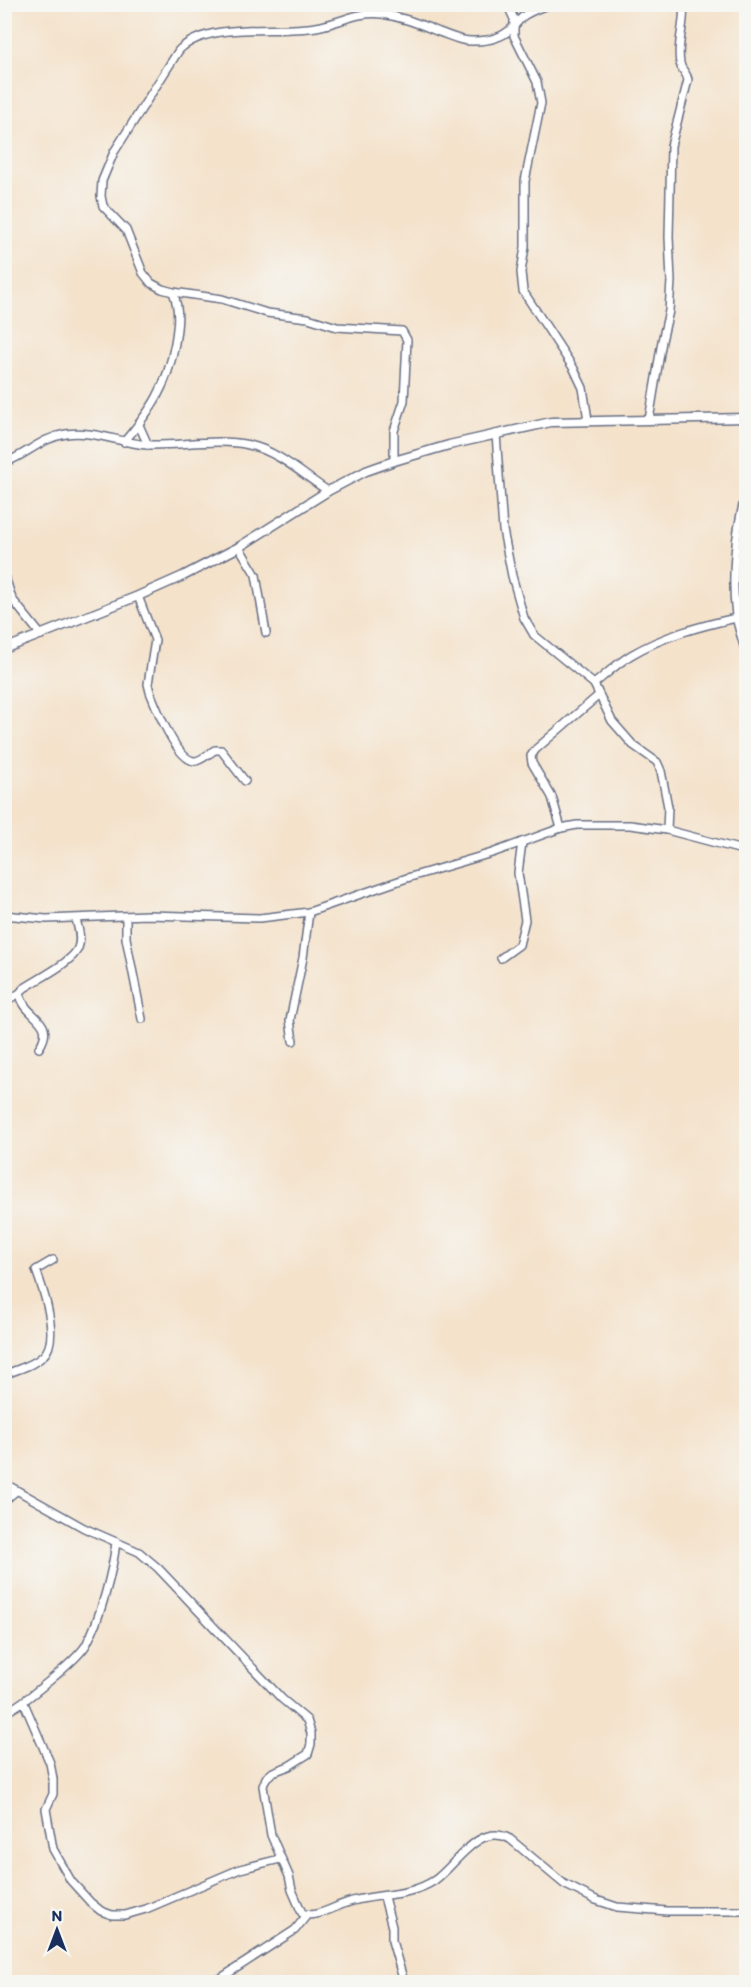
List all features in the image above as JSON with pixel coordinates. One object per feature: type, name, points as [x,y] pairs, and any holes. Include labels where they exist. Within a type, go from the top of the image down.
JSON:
[{"type":"street","points":[[507,4],[514,19],[514,36],[537,82],[542,103],[525,181],[525,229],[521,282],[523,291],[574,369],[583,388],[588,420]]},
{"type":"street","points":[[394,461],[394,431],[404,401],[407,340],[402,331],[337,327],[308,318],[274,314],[222,299],[162,289],[151,283],[143,273],[126,230],[103,206],[102,181],[114,152],[179,50],[186,43],[210,34],[328,25],[344,18],[369,13],[397,16],[461,40],[474,41],[500,38],[524,16],[550,4]]},
{"type":"street","points":[[649,420],[669,311],[671,281],[670,146],[688,80],[680,63],[679,45],[684,19],[683,4]]},
{"type":"street","points":[[124,442],[146,416],[165,383],[172,360],[178,323],[178,305],[173,292]]},
{"type":"street","points":[[178,305],[188,294]]},
{"type":"street","points":[[4,649],[183,576],[239,547],[327,491],[366,471],[394,461],[551,422],[747,418]]},
{"type":"street","points":[[139,425],[148,445]]},
{"type":"street","points":[[4,463],[39,443],[66,434],[81,433],[148,445],[192,442],[246,444],[272,453],[327,491]]},
{"type":"street","points":[[496,434],[503,530],[512,576],[524,618],[534,635],[594,684],[612,721],[633,745],[657,762],[662,771],[668,807],[667,830]]},
{"type":"street","points":[[747,494],[736,547],[734,576],[736,618],[747,652]]},
{"type":"street","points":[[239,547],[256,575],[266,633]]},
{"type":"street","points":[[4,573],[8,598],[41,634]]},
{"type":"street","points":[[138,596],[155,640],[148,684],[174,741],[184,755],[192,761],[198,761],[215,750],[221,750],[244,781]]},
{"type":"street","points":[[594,684],[629,656],[649,645],[706,625],[736,618]]},
{"type":"street","points":[[561,828],[552,796],[532,764],[531,756],[536,749],[599,695]]},
{"type":"street","points":[[4,915],[46,919],[147,915],[260,918],[309,912],[407,878],[492,854],[561,828],[577,825],[630,825],[667,830],[747,851]]},
{"type":"street","points":[[501,958],[519,945],[525,920],[518,873],[522,842]]},
{"type":"street","points":[[293,1041],[290,1020],[303,958],[309,912]]},
{"type":"street","points":[[126,917],[126,938],[142,1019]]},
{"type":"street","points":[[4,1002],[78,951],[80,940],[76,919]]},
{"type":"street","points":[[20,993],[21,1000],[43,1025],[45,1038],[39,1048]]},
{"type":"street","points":[[4,1375],[44,1356],[51,1345],[47,1300],[36,1270],[53,1260]]},
{"type":"street","points":[[4,1483],[84,1528],[139,1552],[158,1568],[282,1699],[307,1720],[311,1733],[308,1754],[289,1766],[273,1772],[266,1778],[263,1786],[271,1835],[302,1913],[307,1915]]},
{"type":"street","points":[[4,1501],[16,1491]]},
{"type":"street","points":[[4,1713],[24,1703],[85,1646],[106,1590],[116,1542]]},
{"type":"street","points":[[24,1703],[50,1763],[53,1794],[46,1809],[53,1849],[71,1881],[101,1911],[112,1915],[125,1915],[146,1909],[240,1869],[280,1859]]},
{"type":"street","points":[[215,1983],[295,1930],[307,1915],[347,1902],[410,1891],[432,1882],[474,1843],[497,1835],[510,1839],[564,1884],[596,1900],[617,1907],[667,1911],[747,1911]]},
{"type":"street","points":[[384,1897],[392,1927],[392,1941],[404,1983]]}]
